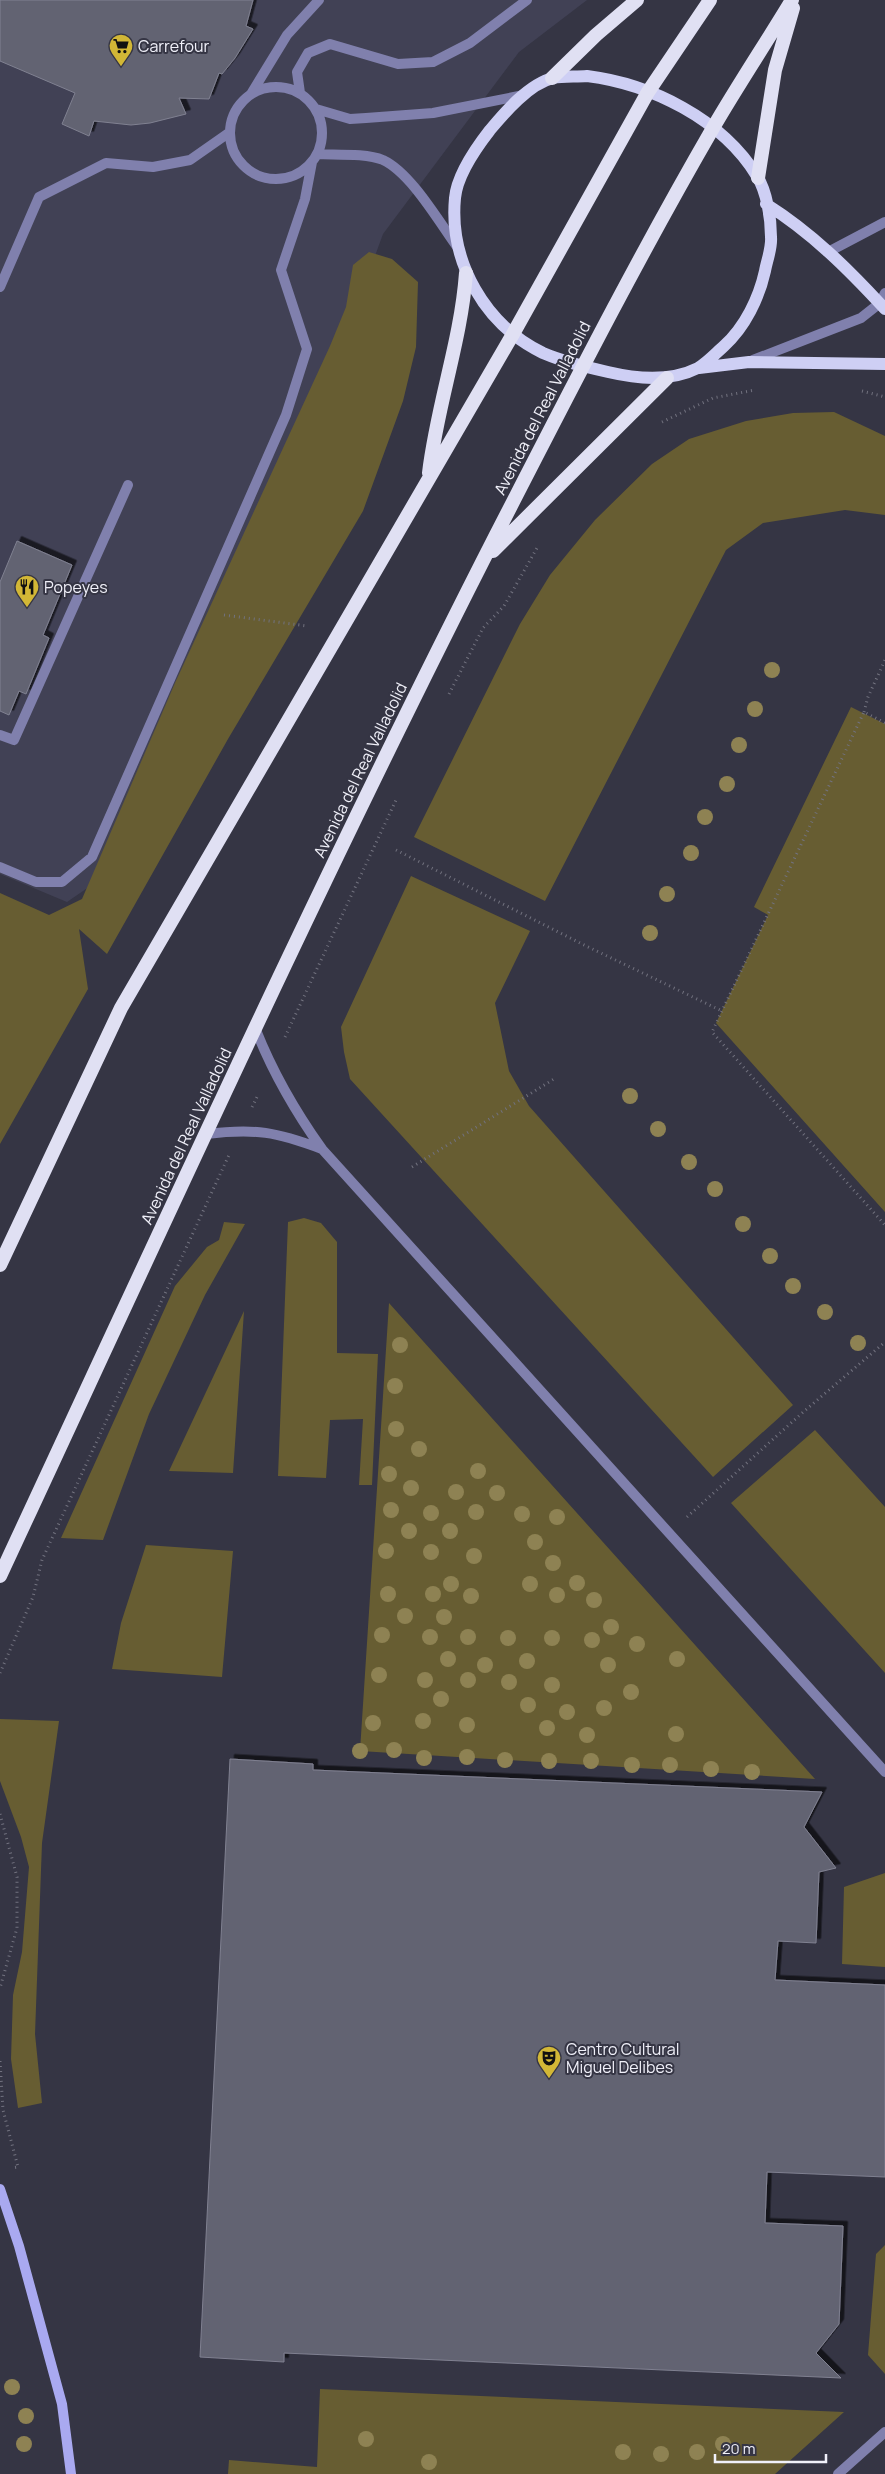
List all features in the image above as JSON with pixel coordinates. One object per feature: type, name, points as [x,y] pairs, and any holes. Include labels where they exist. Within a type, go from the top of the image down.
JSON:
[{"type":"highway","points":[[552,78],[596,35],[637,0]]},
{"type":"highway","points":[[0,1265],[121,1008],[513,334],[648,92],[710,0]]},
{"type":"highway","points":[[758,178],[775,70],[794,0]]},
{"type":"highway","name":"Avenida del Real Valladolid","points":[[0,1576],[396,733],[582,366],[713,127],[794,0]]},
{"type":"highway","points":[[428,480],[432,446],[464,304],[466,273]]},
{"type":"highway","points":[[484,560],[667,378]]},
{"type":"main road","points":[[699,368],[735,336],[760,292],[772,239],[766,204],[758,178],[743,157],[713,127],[681,107],[614,79],[587,76],[552,78],[525,94],[504,114],[471,153],[455,197],[458,248],[466,273],[487,308],[513,334],[543,352],[582,366],[634,378],[667,378],[699,368],[749,362],[885,364]]},
{"type":"main road","points":[[766,204],[795,222],[830,251],[883,302]]},
{"type":"main road","points":[[0,2189],[19,2246],[62,2404],[71,2474]]},
{"type":"street","points":[[319,0],[288,36],[250,95],[240,104],[233,117],[230,132],[232,146],[238,158],[248,169],[260,176],[274,179],[288,178],[301,172],[314,158],[348,155],[382,160],[407,178],[458,248]]},
{"type":"street","points":[[300,93],[297,72],[308,53],[330,44],[398,64],[432,62],[470,44],[527,0]]},
{"type":"street","points":[[0,867],[36,882],[62,882],[92,857],[286,415],[307,349],[282,270],[305,198],[314,158],[322,137],[320,118],[316,110],[300,93],[280,87],[260,90],[250,95]]},
{"type":"street","points":[[316,110],[350,119],[433,113],[525,94]]},
{"type":"street","points":[[0,287],[39,197],[106,163],[153,167],[190,160],[230,132]]},
{"type":"street","points":[[830,251],[885,222]]},
{"type":"street","points":[[749,362],[861,318],[883,302]]},
{"type":"street","points":[[0,735],[14,740],[128,485]]},
{"type":"street","points":[[256,1030],[271,1067],[292,1107],[322,1149],[885,1772]]},
{"type":"street","points":[[206,1134],[241,1130],[279,1134],[322,1149]]},
{"type":"street","points":[[838,2474],[885,2432]]},
{"type":"path","points":[[657,424],[714,398],[760,388]]},
{"type":"path","points":[[859,390],[885,397]]},
{"type":"path","points":[[448,695],[483,628],[504,606],[535,550],[542,543]]},
{"type":"path","points":[[200,612],[307,626]]},
{"type":"path","points":[[885,660],[868,697],[864,712],[712,1032],[885,1225]]},
{"type":"path","points":[[864,712],[885,723]]},
{"type":"path","points":[[0,1673],[33,1597],[42,1560],[241,1130],[401,791]]},
{"type":"path","points":[[396,850],[590,948],[722,1011]]},
{"type":"path","points":[[412,1167],[554,1079]]},
{"type":"path","points":[[669,1533],[800,1414],[885,1342]]},
{"type":"path","points":[[0,1814],[8,1837],[17,1886],[17,1928],[0,1988]]},
{"type":"path","points":[[0,2061],[3,2110],[18,2167]]},
{"type":"shaded area","name":"Carrefour","points":[[0,0],[587,0],[519,52],[383,234],[326,390],[99,880],[67,902],[0,874]]},
{"type":"shaded area","points":[[369,252],[392,259],[418,282],[416,347],[403,401],[363,511],[228,739],[107,954],[79,929],[88,989],[0,1144],[0,893],[49,915],[82,899],[175,683],[330,346],[346,307],[353,265]]},
{"type":"shaded area","points":[[834,412],[885,436],[885,515],[845,510],[763,523],[726,550],[545,901],[414,837],[520,624],[550,575],[595,520],[652,464],[689,439],[746,421],[793,413]]},
{"type":"shaded area","points":[[851,707],[885,724],[885,1212],[716,1023],[768,915],[754,907]]},
{"type":"shaded area","points":[[411,876],[530,931],[495,1003],[509,1071],[529,1106],[793,1405],[713,1477],[350,1079],[341,1027]]},
{"type":"shaded area","points":[[304,1218],[321,1223],[337,1242],[337,1353],[378,1354],[372,1485],[359,1485],[363,1419],[330,1420],[326,1478],[278,1476],[288,1222]]},
{"type":"shaded area","points":[[224,1222],[245,1224],[205,1295],[149,1414],[103,1540],[61,1538],[175,1286],[207,1247],[219,1240]]},
{"type":"shaded area","points":[[389,1303],[815,1779],[360,1751]]},
{"type":"shaded area","points":[[244,1311],[233,1473],[169,1471]]},
{"type":"shaded area","points":[[815,1430],[885,1507],[885,1673],[731,1503]]},
{"type":"shaded area","points":[[146,1545],[233,1551],[222,1677],[112,1669],[121,1623]]},
{"type":"shaded area","points":[[0,1719],[59,1721],[42,1843],[35,2034],[42,2103],[18,2108],[11,2059],[13,1995],[22,1952],[29,1867],[21,1837],[0,1781]]},
{"type":"shaded area","points":[[885,1873],[885,1967],[842,1964],[844,1887]]},
{"type":"shaded area","points":[[885,2245],[885,2374],[868,2355],[876,2254]]},
{"type":"shaded area","points":[[320,2389],[844,2412],[775,2474],[228,2474],[229,2460],[317,2467]]},
{"type":"building","name":"Carrefour","points":[[0,0],[253,0],[246,26],[253,29],[235,58],[222,74],[219,73],[209,99],[179,98],[186,114],[150,123],[131,125],[94,121],[89,136],[62,124],[75,93],[0,61]]},
{"type":"building","name":"Popeyes","points":[[17,541],[72,565],[43,635],[49,638],[26,694],[19,691],[9,715],[0,711],[0,582]]},
{"type":"building","name":"Centro Cultural Miguel Delibes","points":[[230,1759],[313,1764],[313,1770],[822,1792],[804,1827],[836,1868],[819,1872],[816,1943],[778,1941],[775,1980],[885,1985],[885,2177],[767,2172],[765,2223],[843,2226],[839,2324],[816,2353],[841,2378],[284,2353],[284,2362],[200,2357]]},
{"type":"place","name":"Carrefour","points":[[121,67]]},
{"type":"place","name":"Popeyes","points":[[27,608]]},
{"type":"place","name":"Centro Cultural Miguel Delibes","points":[[549,2079]]}]
